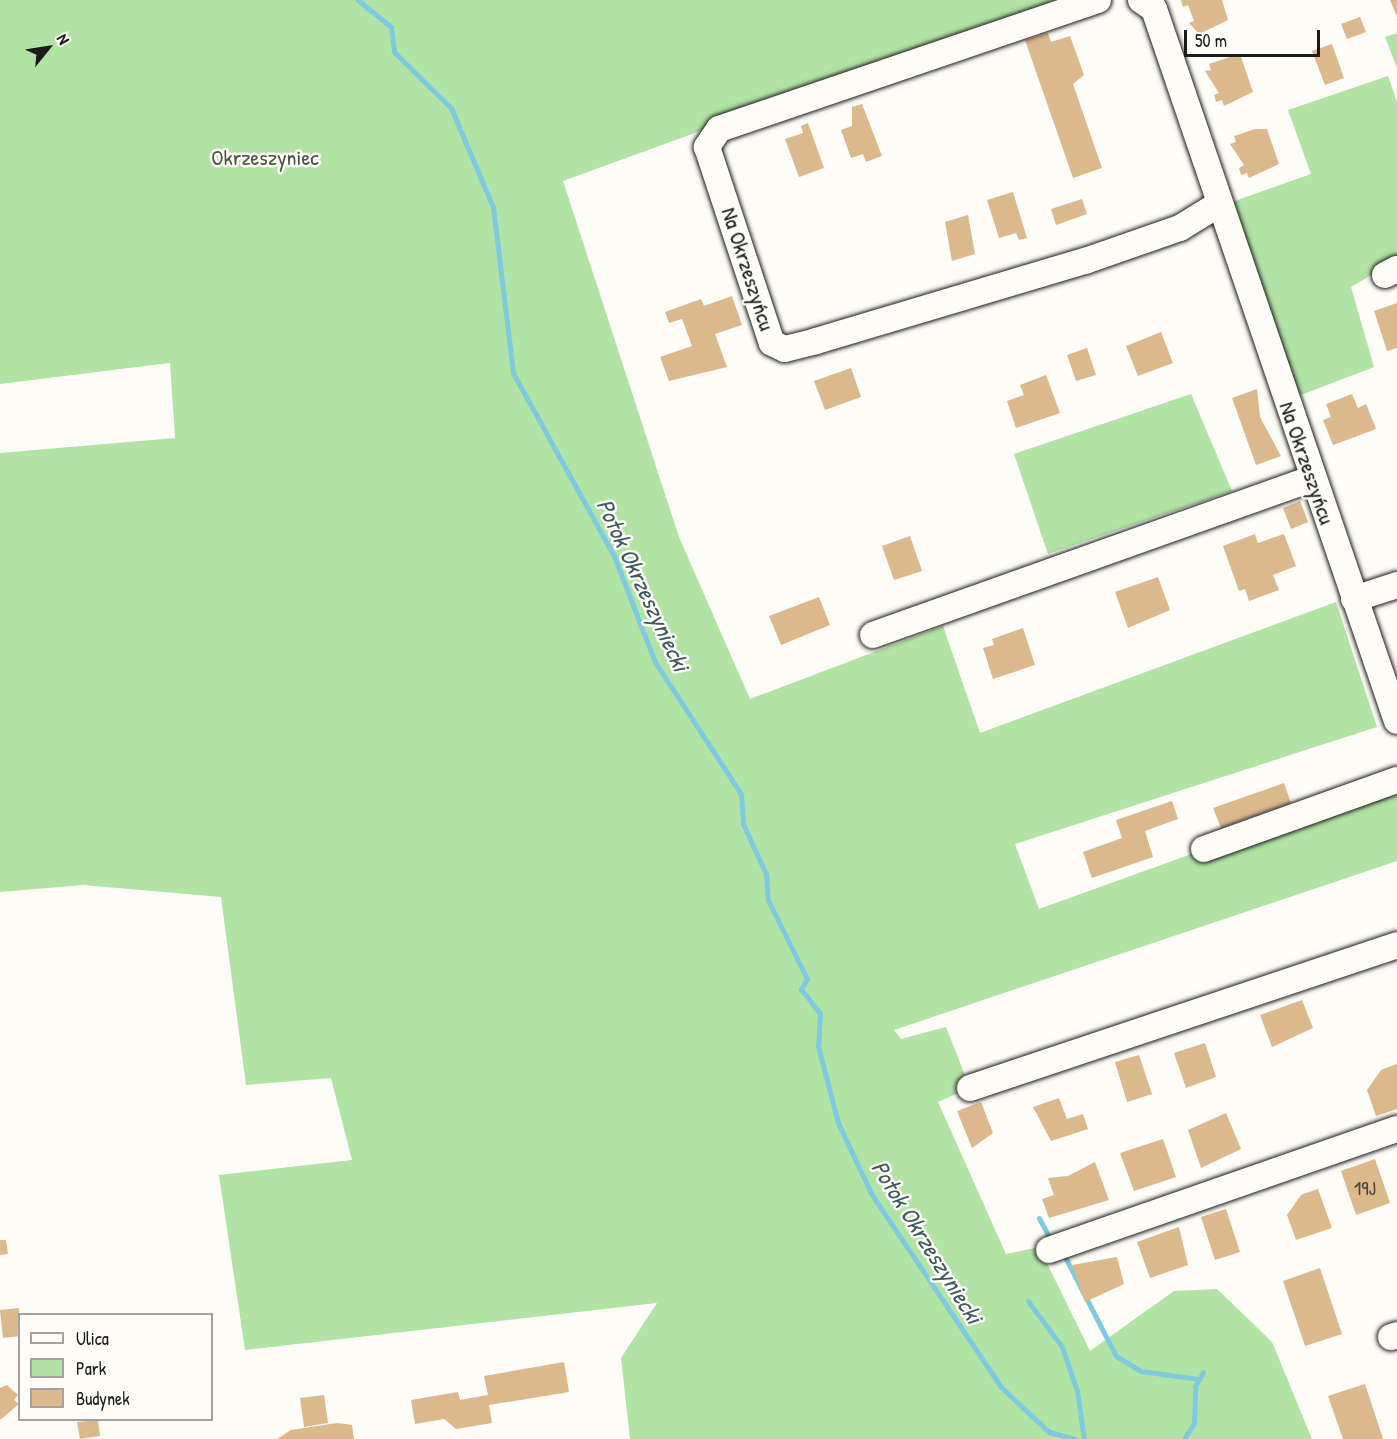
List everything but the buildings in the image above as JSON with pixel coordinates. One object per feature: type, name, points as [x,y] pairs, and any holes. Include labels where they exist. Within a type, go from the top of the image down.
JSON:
[{"type":"street","name":"Na Okrzeszyńcu","points":[[1098,0],[719,129],[707,147],[772,343],[785,349],[816,341],[1085,261],[1180,228],[1220,204]]},
{"type":"street","name":"Na Okrzeszyńcu","points":[[1141,0],[1154,9],[1311,478],[1397,721]]},
{"type":"street","points":[[873,635],[1311,478]]},
{"type":"street","points":[[1354,599],[1397,585]]},
{"type":"street","points":[[1204,849],[1397,780]]},
{"type":"street","points":[[970,1088],[1397,945]]},
{"type":"street","points":[[1049,1250],[1397,1129]]},
{"type":"green space","name":"Okrzeszyniec","points":[[0,0],[1059,0],[563,181],[679,537],[750,699],[943,626],[980,733],[1336,602],[1377,727],[1015,844],[1039,909],[1397,780],[1397,861],[894,1030],[901,1039],[946,1027],[970,1088],[938,1102],[1006,1254],[1039,1247],[1090,1351],[1174,1291],[1217,1289],[1272,1342],[1312,1439],[630,1439],[621,1358],[657,1303],[245,1350],[219,1175],[352,1160],[331,1078],[246,1085],[221,897],[83,885],[0,892],[0,453],[175,438],[170,363],[0,384]]},
{"type":"green space","points":[[1397,33],[1397,68],[1385,37]]},
{"type":"green space","points":[[1388,76],[1397,102],[1397,260],[1351,287],[1374,367],[1293,398],[1229,203],[1311,174],[1288,110]]},
{"type":"green space","points":[[1191,394],[1232,491],[1048,554],[1014,454]]},
{"type":"waterway","name":"Potok Okrzeszyniecki","points":[[358,0],[391,27],[394,52],[451,108],[493,207],[513,373],[614,556],[655,662],[741,794],[743,824],[766,874],[768,900],[807,979],[801,989],[820,1013],[818,1046],[838,1123],[872,1195],[1001,1387],[1049,1432],[1075,1439]]},
{"type":"waterway","points":[[1039,1218],[1052,1242]]},
{"type":"waterway","points":[[1063,1253],[1116,1356],[1141,1371],[1199,1379]]},
{"type":"waterway","points":[[1028,1301],[1062,1347],[1077,1391],[1084,1439]]},
{"type":"waterway","points":[[1184,1439],[1194,1423],[1195,1386],[1203,1372]]}]
